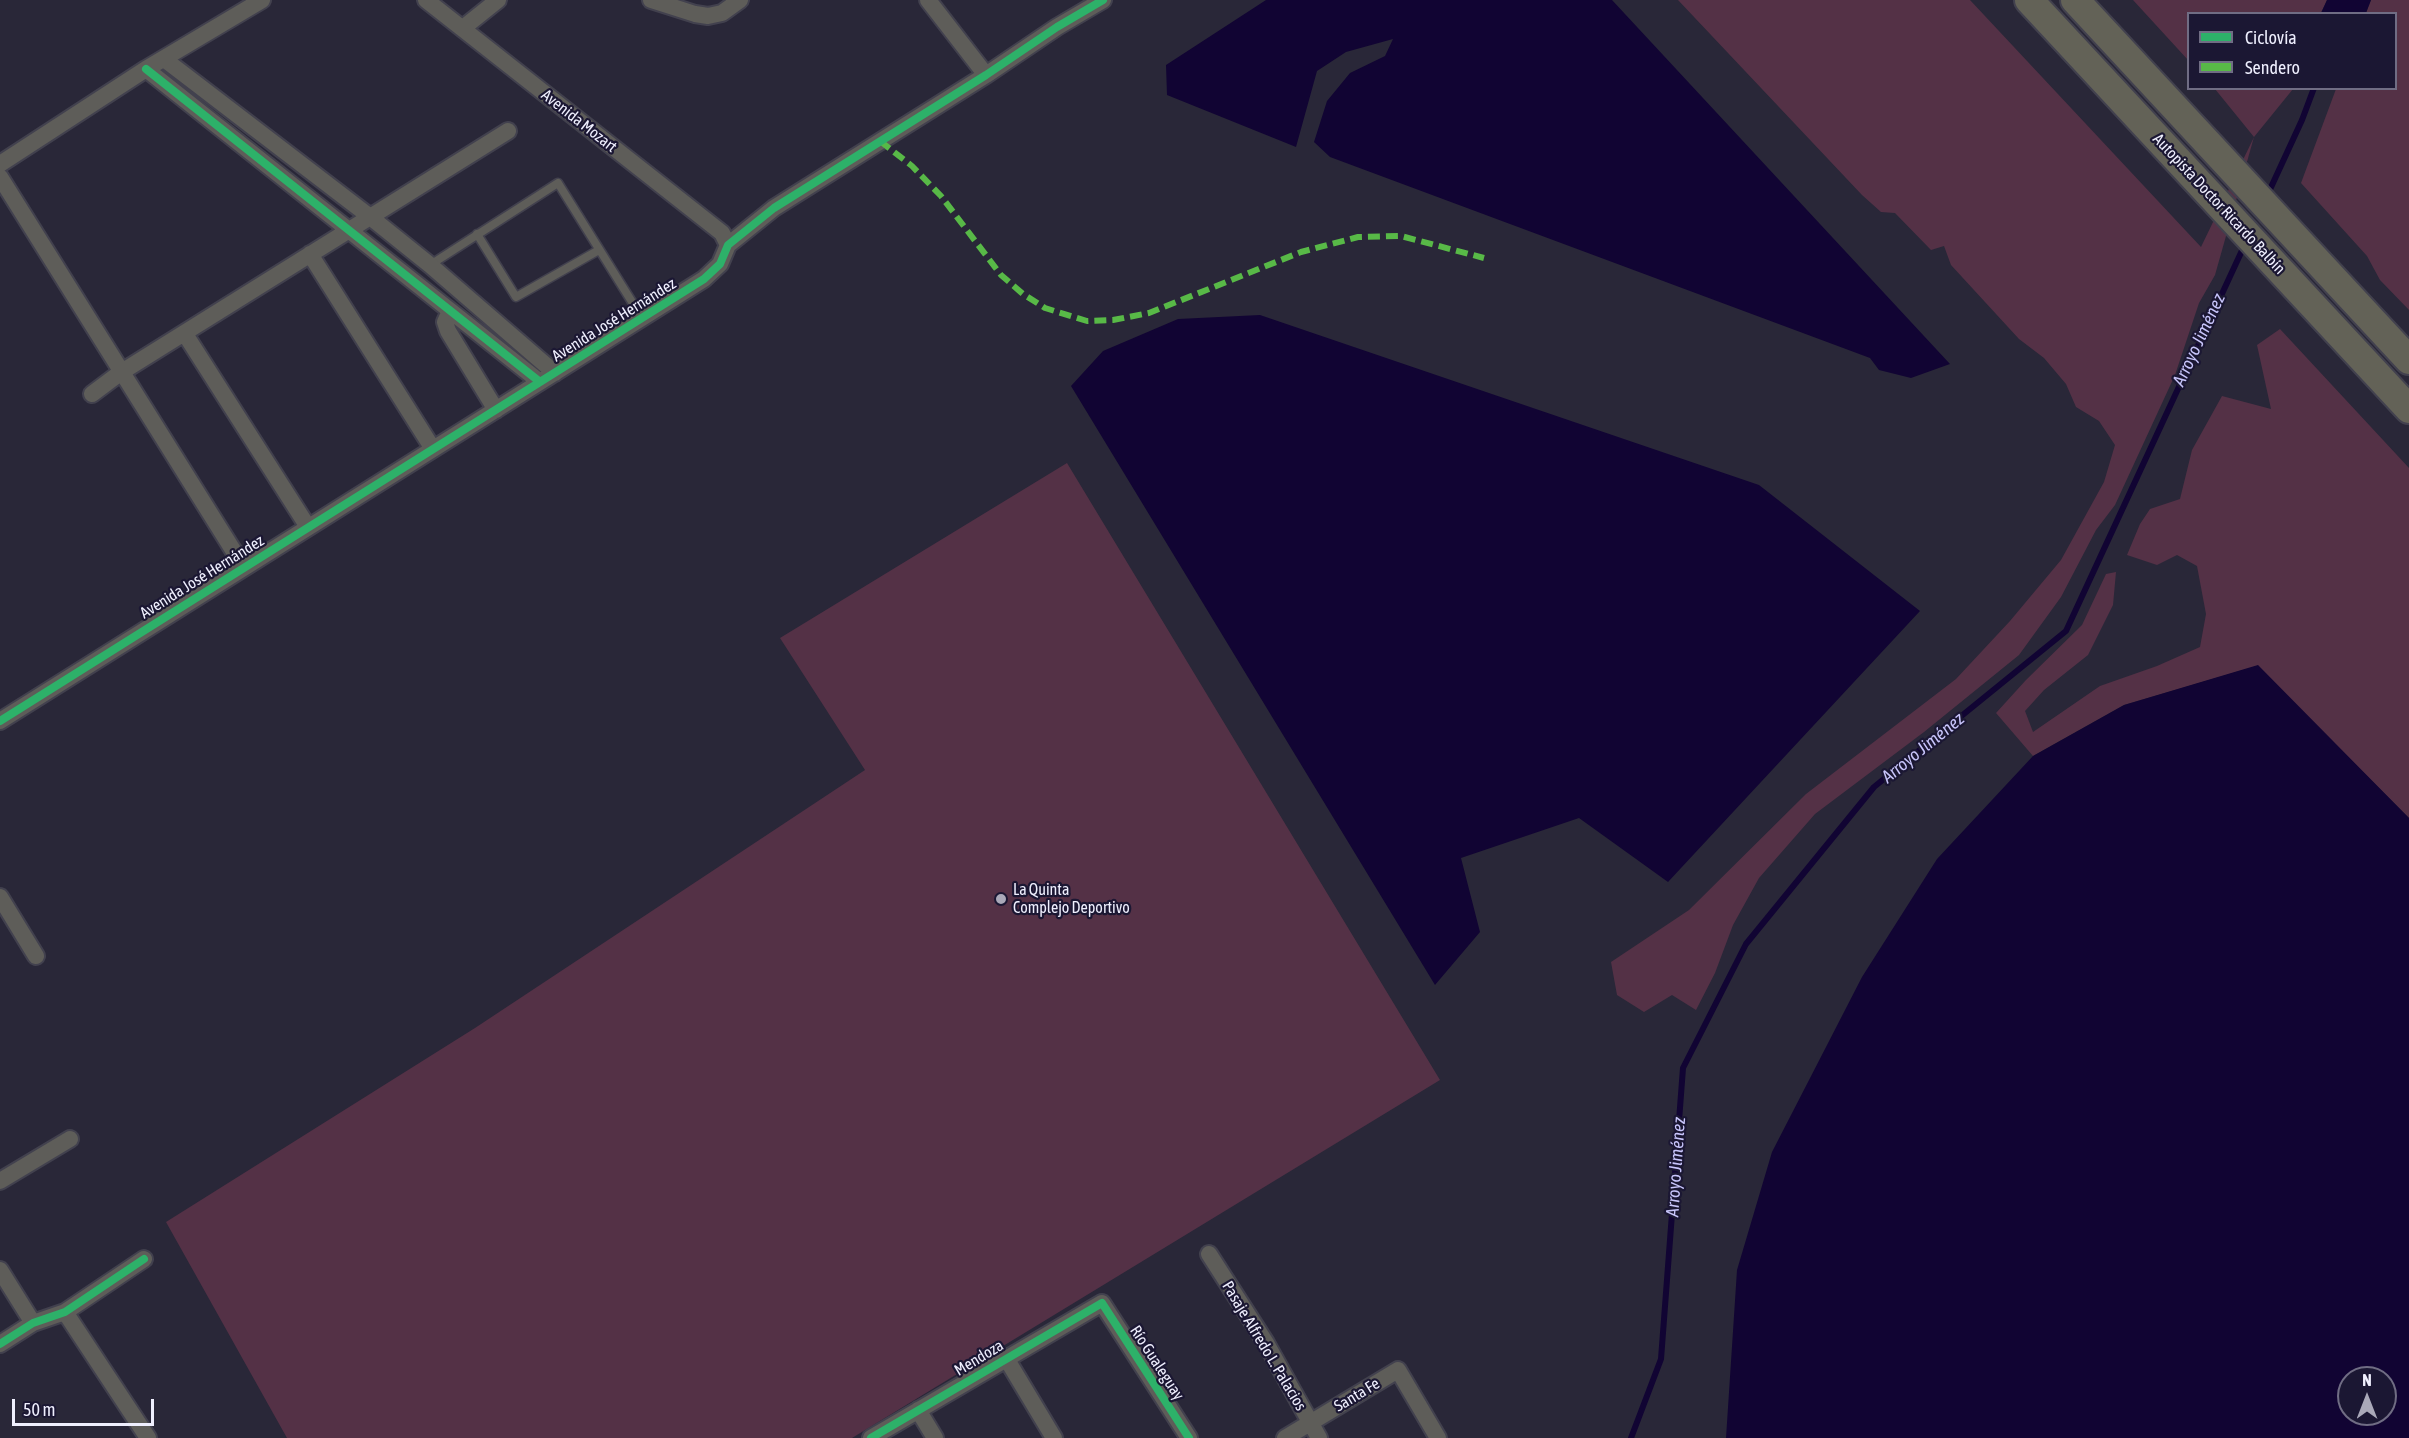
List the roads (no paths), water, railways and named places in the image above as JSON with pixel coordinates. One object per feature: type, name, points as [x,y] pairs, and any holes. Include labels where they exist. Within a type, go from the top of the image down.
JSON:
[{"type":"highway","name":"Autopista Doctor Ricardo Balbín","points":[[2029,0],[2409,409]]},
{"type":"highway","name":"Autopista Doctor Ricardo Balbín","points":[[2075,0],[2409,360]]},
{"type":"street","points":[[0,164],[146,69],[262,0]]},
{"type":"street","name":"Avenida Mozart","points":[[426,0],[722,233],[728,245]]},
{"type":"street","points":[[463,28],[498,0]]},
{"type":"street","points":[[651,0],[708,16],[722,13],[740,0]]},
{"type":"street","points":[[928,0],[986,75]]},
{"type":"street","name":"Avenida José Hernández","points":[[0,721],[243,566],[704,279],[720,264],[728,245],[774,208],[1103,0]]},
{"type":"street","points":[[164,59],[369,216],[430,265],[555,373]]},
{"type":"street","points":[[146,69],[540,382]]},
{"type":"street","points":[[92,394],[120,373],[508,131]]},
{"type":"street","points":[[0,177],[120,373],[243,566]]},
{"type":"street","points":[[310,254],[433,448]]},
{"type":"street","points":[[450,311],[445,321],[448,331],[496,410]]},
{"type":"street","points":[[185,334],[308,527]]},
{"type":"street","points":[[0,897],[36,956]]},
{"type":"street","points":[[0,1181],[70,1139]]},
{"type":"street","name":"Pasaje Alfredo L. Palacios","points":[[1209,1254],[1266,1342],[1319,1438]]},
{"type":"street","points":[[0,1344],[33,1323],[65,1312],[144,1259]]},
{"type":"street","points":[[0,1269],[33,1323]]},
{"type":"street","name":"Mendoza","points":[[871,1438],[1102,1304]]},
{"type":"street","name":"Río Gualeguay","points":[[1102,1304],[1189,1438]]},
{"type":"street","points":[[65,1312],[148,1438]]},
{"type":"street","points":[[1006,1358],[1054,1438]]},
{"type":"street","name":"Santa Fe","points":[[1285,1438],[1398,1370],[1438,1438]]},
{"type":"street","points":[[918,1410],[935,1438]]},
{"type":"lane","points":[[430,265],[558,183],[642,318]]},
{"type":"lane","points":[[477,234],[516,297],[599,250]]},
{"type":"waterway","name":"Arroyo Jiménez","points":[[2267,196],[2313,90]]},
{"type":"waterway","name":"Arroyo Jiménez","points":[[1631,1438],[1661,1359],[1683,1068],[1746,944],[1874,787],[2066,631],[2245,244]]},
{"type":"place","name":"La Quinta Complejo Deportivo","points":[[1001,899]]}]
